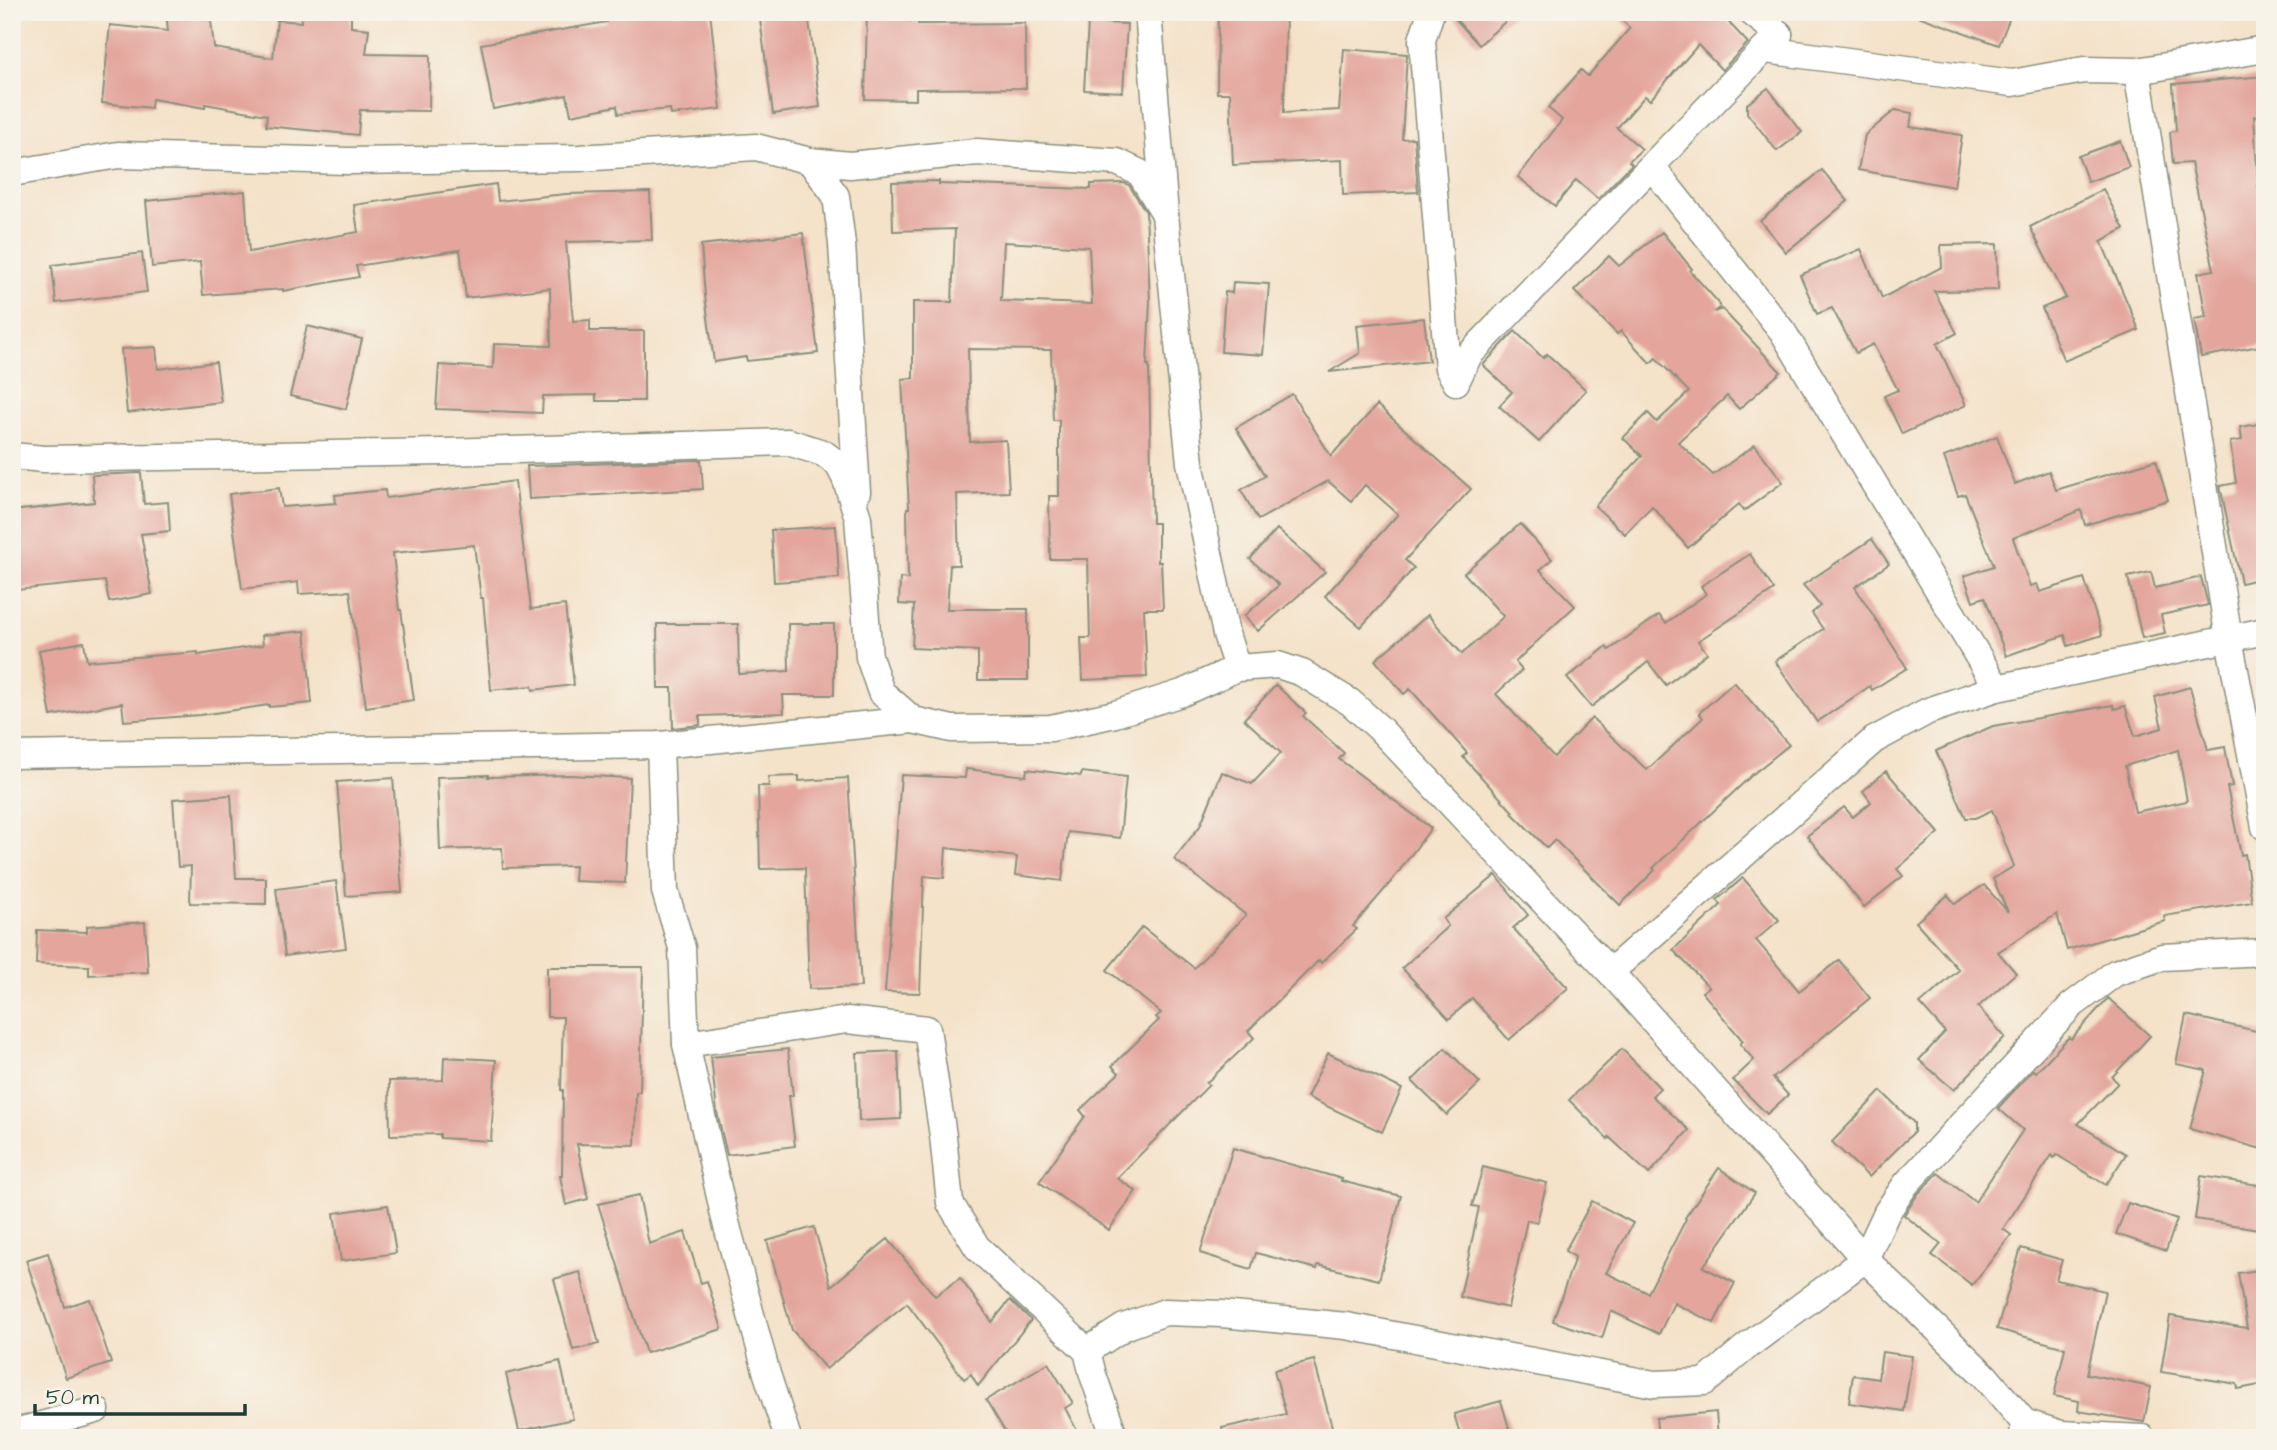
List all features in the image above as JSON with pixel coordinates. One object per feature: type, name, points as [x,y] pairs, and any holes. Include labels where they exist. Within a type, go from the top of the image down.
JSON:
[{"type":"street","points":[[1148,12],[1190,463],[1226,634],[1237,668]]},
{"type":"street","points":[[1431,12],[1422,40],[1448,368],[1456,382],[1469,355],[1779,34]]},
{"type":"street","points":[[1751,12],[1779,34]]},
{"type":"street","points":[[1779,34],[1773,51],[2012,83],[2084,70],[2137,71],[2265,49]]},
{"type":"street","points":[[2137,71],[2229,639],[2265,827]]},
{"type":"street","points":[[12,173],[118,155],[348,162],[579,158],[756,147],[810,160],[850,165],[977,152],[1118,162],[1140,173],[1165,214]]},
{"type":"street","points":[[810,160],[836,196],[845,280],[858,518],[869,657],[881,692],[913,720]]},
{"type":"street","points":[[1652,167],[1783,332],[1997,688]]},
{"type":"street","points":[[12,456],[44,459],[788,442],[823,453],[838,464],[858,518]]},
{"type":"street","points":[[1609,972],[1874,740],[1928,711],[1997,688],[2265,631]]},
{"type":"street","points":[[12,754],[660,745],[913,720],[952,729],[1051,728],[1115,714],[1171,697],[1237,668],[1278,665],[1302,673],[1350,702],[1379,728],[1609,972],[1865,1259],[1985,1376],[2023,1430],[2142,1438]]},
{"type":"street","points":[[660,745],[665,891],[682,948],[686,1044],[724,1215],[767,1374],[788,1438]]},
{"type":"street","points":[[1087,1351],[1124,1327],[1165,1312],[1222,1314],[1346,1326],[1654,1384],[1704,1382],[1746,1347],[1865,1259],[1887,1212],[1906,1184],[2071,1006],[2115,973],[2162,957],[2265,951]]},
{"type":"street","points":[[686,1044],[847,1020],[927,1029],[950,1203],[977,1247],[1087,1351],[1115,1438]]},
{"type":"street","points":[[12,1433],[96,1410]]},
{"type":"building","points":[[166,12],[210,12],[214,48],[273,58],[277,20],[301,22],[301,12],[351,12],[351,27],[369,29],[366,54],[430,55],[429,111],[360,110],[358,135],[266,126],[267,115],[205,104],[205,108],[152,99],[151,108],[102,103],[110,25],[168,31]]},
{"type":"building","points":[[606,12],[710,12],[721,109],[671,115],[670,109],[618,114],[617,106],[571,115],[567,95],[493,109],[481,44],[607,22]]},
{"type":"building","points":[[759,12],[808,12],[820,107],[773,114]]},
{"type":"building","points":[[867,12],[901,12],[901,20],[918,21],[918,24],[1025,23],[1026,88],[916,89],[916,100],[865,99]]},
{"type":"building","points":[[1218,12],[1286,12],[1284,113],[1339,110],[1344,49],[1407,54],[1402,139],[1414,138],[1418,192],[1343,195],[1342,160],[1233,165],[1230,93],[1217,93]]},
{"type":"building","points":[[1449,12],[1516,12],[1479,45]]},
{"type":"building","points":[[1613,12],[1719,12],[1748,43],[1722,70],[1698,45],[1650,100],[1645,96],[1617,128],[1642,149],[1629,161],[1632,164],[1598,199],[1576,180],[1555,206],[1518,177],[1562,120],[1548,108],[1581,70],[1588,76],[1630,28]]},
{"type":"building","points":[[1916,12],[2012,12],[1999,45],[1915,15]]},
{"type":"building","points":[[1088,22],[1127,24],[1123,92],[1084,90]]},
{"type":"building","points":[[2265,76],[2265,115],[2254,116],[2258,187],[2265,185],[2265,303],[2260,304],[2265,345],[2201,357],[2194,319],[2206,317],[2198,273],[2214,270],[2191,163],[2173,164],[2170,132],[2176,131],[2173,84]]},
{"type":"building","points":[[1768,88],[1802,132],[1777,151],[1747,113],[1747,104]]},
{"type":"building","points":[[1895,110],[1912,113],[1910,127],[1962,135],[1954,187],[1858,170],[1865,135]]},
{"type":"building","points":[[2120,141],[2129,167],[2088,182],[2078,156]]},
{"type":"building","points":[[1822,170],[1848,201],[1786,252],[1760,221]]},
{"type":"building","points":[[939,181],[939,184],[1091,189],[1091,184],[1124,183],[1129,185],[1146,212],[1150,301],[1147,365],[1152,523],[1158,523],[1158,562],[1161,562],[1163,609],[1144,609],[1147,677],[1083,680],[1081,638],[1090,638],[1088,559],[1050,559],[1049,496],[1059,496],[1059,420],[1053,420],[1051,350],[968,349],[970,442],[1006,440],[1009,492],[957,494],[959,565],[950,565],[947,609],[1028,609],[1028,680],[978,680],[978,651],[912,648],[914,605],[899,604],[900,578],[908,579],[909,508],[902,379],[913,378],[913,302],[952,302],[955,229],[893,231],[892,182]],"holes":[[[1004,242],[1089,247],[1092,304],[1001,301]]]},
{"type":"building","points":[[496,184],[498,201],[566,194],[650,192],[652,240],[566,242],[573,321],[590,320],[590,331],[644,331],[644,401],[596,401],[596,395],[543,396],[542,413],[436,409],[439,365],[493,368],[494,344],[551,346],[550,288],[466,298],[460,250],[356,266],[359,277],[283,291],[203,295],[200,262],[152,267],[146,201],[245,191],[249,252],[358,232],[354,205]]},
{"type":"building","points":[[2103,189],[2124,229],[2101,241],[2139,330],[2064,361],[2042,308],[2066,298],[2030,227]]},
{"type":"building","points":[[1662,232],[1692,269],[1690,271],[1718,302],[1720,307],[1714,312],[1722,309],[1781,372],[1739,409],[1727,396],[1678,442],[1713,475],[1755,445],[1783,482],[1744,511],[1739,504],[1688,548],[1652,506],[1625,534],[1595,506],[1642,456],[1623,438],[1648,413],[1657,422],[1689,392],[1656,358],[1650,363],[1621,331],[1617,334],[1574,291],[1609,256],[1619,266]]},
{"type":"building","points":[[803,233],[818,353],[747,361],[746,357],[714,362],[701,245]]},
{"type":"building","points":[[1997,244],[1998,290],[1934,291],[1957,333],[1937,344],[1966,405],[1902,434],[1884,396],[1898,390],[1873,344],[1856,353],[1832,308],[1817,314],[1800,275],[1861,249],[1882,298],[1942,267],[1941,245]]},
{"type":"building","points":[[142,253],[147,292],[56,303],[52,265]]},
{"type":"building","points":[[1233,282],[1269,284],[1263,355],[1221,352],[1225,292],[1232,293]]},
{"type":"building","points":[[1424,318],[1429,361],[1329,372],[1360,353],[1357,325]]},
{"type":"building","points":[[307,326],[362,339],[346,409],[290,396]]},
{"type":"building","points":[[1515,331],[1543,358],[1547,354],[1586,390],[1539,442],[1499,406],[1512,392],[1483,365]]},
{"type":"building","points":[[156,347],[158,369],[216,362],[221,402],[127,413],[121,349]]},
{"type":"building","points":[[1292,394],[1331,456],[1377,405],[1471,489],[1405,560],[1414,568],[1361,627],[1325,596],[1398,514],[1365,485],[1351,501],[1328,481],[1258,520],[1241,490],[1265,476],[1236,428]]},
{"type":"building","points":[[2265,423],[2265,577],[2241,583],[2220,486],[2236,483],[2230,442],[2242,440],[2240,427]]},
{"type":"building","points":[[1997,436],[2015,484],[2049,471],[2056,490],[2156,460],[2168,500],[2085,525],[2081,510],[2013,538],[2030,586],[2037,584],[2040,592],[2084,578],[2102,635],[2068,646],[2065,635],[2006,656],[1985,597],[1973,601],[1964,576],[1994,566],[1965,494],[1958,496],[1944,457]]},
{"type":"building","points":[[701,460],[703,489],[529,499],[527,466]]},
{"type":"building","points":[[141,473],[144,504],[168,502],[170,531],[141,534],[152,594],[109,602],[105,581],[17,590],[12,545],[12,511],[94,502],[92,475]]},
{"type":"building","points":[[515,481],[531,609],[565,605],[574,685],[533,690],[532,686],[491,690],[483,598],[474,545],[393,553],[399,610],[414,700],[366,707],[350,591],[299,594],[298,582],[242,589],[229,494],[279,488],[282,507],[336,503],[335,495],[385,490],[386,498]]},
{"type":"building","points":[[1520,524],[1552,559],[1540,570],[1575,606],[1515,662],[1522,670],[1496,694],[1554,757],[1592,718],[1647,770],[1703,718],[1699,713],[1734,682],[1789,745],[1753,774],[1653,868],[1655,870],[1620,905],[1555,840],[1547,848],[1512,813],[1463,757],[1467,753],[1410,689],[1404,694],[1375,660],[1428,615],[1462,654],[1502,618],[1464,573]]},
{"type":"building","points":[[836,526],[839,578],[774,582],[771,530]]},
{"type":"building","points":[[1277,529],[1325,572],[1258,631],[1244,616],[1279,585],[1250,559]]},
{"type":"building","points":[[1872,539],[1889,564],[1855,587],[1907,668],[1872,690],[1870,686],[1817,722],[1775,661],[1823,629],[1812,613],[1820,606],[1803,585]]},
{"type":"building","points":[[1750,554],[1774,590],[1698,641],[1707,653],[1666,685],[1648,662],[1591,707],[1567,678],[1606,647],[1609,650],[1659,615],[1666,623],[1706,594],[1701,586]]},
{"type":"building","points":[[2151,572],[2155,588],[2201,577],[2208,605],[2161,615],[2165,633],[2142,638],[2128,577]]},
{"type":"building","points":[[657,624],[738,624],[739,674],[789,671],[788,624],[834,624],[834,695],[783,695],[784,713],[700,716],[700,725],[673,728],[672,688],[658,688]]},
{"type":"building","points":[[305,631],[312,703],[269,705],[200,715],[124,721],[122,703],[51,716],[39,650],[84,642],[87,661],[198,652],[198,655],[263,645],[262,635]]},
{"type":"building","points":[[1276,685],[1306,713],[1303,716],[1344,753],[1339,759],[1431,828],[1391,882],[1353,926],[1357,929],[1321,963],[1319,960],[1248,1031],[1254,1038],[1206,1083],[1209,1085],[1117,1178],[1136,1191],[1109,1230],[1039,1182],[1085,1116],[1080,1110],[1119,1073],[1112,1066],[1159,1020],[1156,1017],[1161,1013],[1107,970],[1142,927],[1194,968],[1246,915],[1174,859],[1200,826],[1222,772],[1252,784],[1281,753],[1244,719]]},
{"type":"building","points":[[2190,687],[2208,750],[2225,747],[2232,786],[2227,787],[2241,855],[2245,854],[2252,902],[2164,916],[2165,921],[2067,950],[2057,914],[1998,952],[2016,973],[1978,1007],[2005,1037],[1954,1090],[1919,1060],[1945,1032],[1920,1004],[1959,970],[1916,922],[1948,895],[1955,904],[1984,885],[2008,912],[1993,879],[2014,866],[1992,810],[1975,818],[1966,818],[1936,751],[1993,726],[2113,705],[2114,709],[2125,706],[2135,736],[2162,728],[2155,697]],"holes":[[[2178,750],[2187,801],[2135,812],[2125,766]]]},
{"type":"building","points":[[966,769],[1026,776],[1027,769],[1081,776],[1082,772],[1126,777],[1120,838],[1068,832],[1062,881],[1015,875],[1017,857],[946,848],[944,878],[924,876],[920,993],[885,992],[901,775],[965,778]]},
{"type":"building","points":[[1886,771],[1939,833],[1897,869],[1903,876],[1864,907],[1807,836],[1844,807],[1853,817],[1871,802],[1863,791]]},
{"type":"building","points":[[488,775],[630,778],[625,883],[574,881],[575,866],[503,868],[502,848],[440,850],[437,777]]},
{"type":"building","points":[[799,776],[799,781],[848,778],[861,987],[809,989],[805,868],[760,869],[758,786],[769,786],[768,777]]},
{"type":"building","points":[[393,778],[402,892],[346,896],[337,782]]},
{"type":"building","points":[[231,795],[236,878],[266,878],[266,904],[190,903],[191,866],[178,867],[173,799]]},
{"type":"building","points":[[1496,875],[1528,915],[1513,928],[1568,988],[1509,1040],[1472,998],[1449,1019],[1402,968],[1448,926],[1443,919]]},
{"type":"building","points":[[1743,878],[1779,920],[1756,940],[1799,991],[1839,960],[1870,998],[1773,1078],[1788,1095],[1767,1114],[1733,1080],[1754,1060],[1740,1044],[1743,1041],[1702,992],[1709,987],[1673,950],[1721,905],[1717,900]]},
{"type":"building","points":[[336,881],[346,948],[285,956],[276,889]]},
{"type":"building","points":[[145,922],[148,972],[89,975],[89,966],[36,964],[37,930],[87,932],[87,926]]},
{"type":"building","points":[[547,967],[643,967],[640,1092],[636,1092],[635,1145],[577,1144],[588,1199],[566,1205],[560,1176],[563,1017],[547,1017]]},
{"type":"building","points":[[2108,998],[2150,1036],[2112,1077],[2118,1083],[2078,1124],[2126,1154],[2106,1185],[2057,1155],[2054,1158],[2052,1155],[2003,1229],[2011,1235],[1972,1285],[1932,1255],[1941,1244],[1904,1215],[1918,1194],[1938,1173],[1975,1202],[2023,1130],[1998,1108],[2033,1070],[2036,1072],[2069,1037],[2071,1039]]},
{"type":"building","points":[[2186,1015],[2265,1033],[2265,1150],[2190,1129],[2206,1070],[2176,1064]]},
{"type":"building","points":[[1445,1048],[1480,1083],[1447,1115],[1412,1081]]},
{"type":"building","points":[[788,1049],[793,1096],[789,1096],[795,1146],[727,1155],[717,1112],[711,1057]]},
{"type":"building","points":[[1622,1049],[1660,1088],[1652,1096],[1689,1130],[1649,1174],[1609,1137],[1608,1139],[1569,1100]]},
{"type":"building","points":[[898,1051],[901,1119],[859,1121],[857,1053]]},
{"type":"building","points":[[1328,1053],[1402,1089],[1382,1132],[1307,1097]]},
{"type":"building","points":[[444,1057],[496,1060],[491,1141],[440,1138],[440,1134],[390,1135],[389,1081],[443,1080]]},
{"type":"building","points":[[1881,1091],[1914,1123],[1914,1132],[1869,1177],[1832,1142]]},
{"type":"building","points":[[1233,1148],[1401,1196],[1379,1280],[1318,1265],[1317,1269],[1256,1253],[1251,1269],[1200,1253]]},
{"type":"building","points":[[1483,1167],[1547,1183],[1537,1222],[1527,1220],[1508,1308],[1460,1297],[1479,1207],[1472,1206]]},
{"type":"building","points":[[1719,1168],[1755,1193],[1703,1267],[1735,1283],[1714,1323],[1674,1303],[1659,1334],[1611,1311],[1602,1338],[1553,1321],[1575,1257],[1565,1251],[1592,1201],[1633,1223],[1606,1273],[1648,1293],[1685,1218]]},
{"type":"building","points":[[2201,1176],[2265,1186],[2265,1230],[2195,1219]]},
{"type":"building","points":[[639,1195],[649,1244],[685,1232],[701,1283],[707,1281],[722,1329],[646,1353],[598,1204]]},
{"type":"building","points":[[2128,1203],[2177,1219],[2166,1251],[2116,1234]]},
{"type":"building","points":[[388,1205],[396,1253],[341,1261],[334,1213]]},
{"type":"building","points":[[814,1227],[831,1286],[888,1239],[935,1296],[960,1278],[992,1322],[1010,1300],[1031,1320],[978,1386],[971,1374],[964,1379],[907,1303],[826,1369],[792,1330],[767,1241]]},
{"type":"building","points":[[2021,1248],[2062,1260],[2056,1280],[2105,1291],[2087,1374],[2151,1387],[2144,1422],[2078,1411],[2079,1401],[2054,1396],[2065,1348],[1997,1329]]},
{"type":"building","points":[[48,1253],[65,1307],[90,1299],[111,1363],[66,1378],[26,1260]]},
{"type":"building","points":[[2265,1269],[2265,1384],[2238,1389],[2237,1384],[2161,1372],[2170,1316],[2247,1328],[2238,1273]]},
{"type":"building","points":[[580,1272],[599,1344],[573,1350],[554,1279]]},
{"type":"building","points":[[1882,1352],[1912,1356],[1904,1411],[1849,1403],[1853,1375],[1878,1379]]},
{"type":"building","points":[[1314,1360],[1335,1438],[1224,1438],[1222,1428],[1286,1414],[1274,1370]]},
{"type":"building","points":[[560,1361],[573,1419],[519,1431],[506,1374]]},
{"type":"building","points":[[1048,1363],[1073,1403],[1065,1408],[1081,1438],[1009,1438],[986,1400]]},
{"type":"building","points":[[1501,1401],[1512,1438],[1461,1438],[1454,1414]]},
{"type":"building","points":[[1716,1412],[1718,1438],[1658,1438],[1656,1418]]}]
